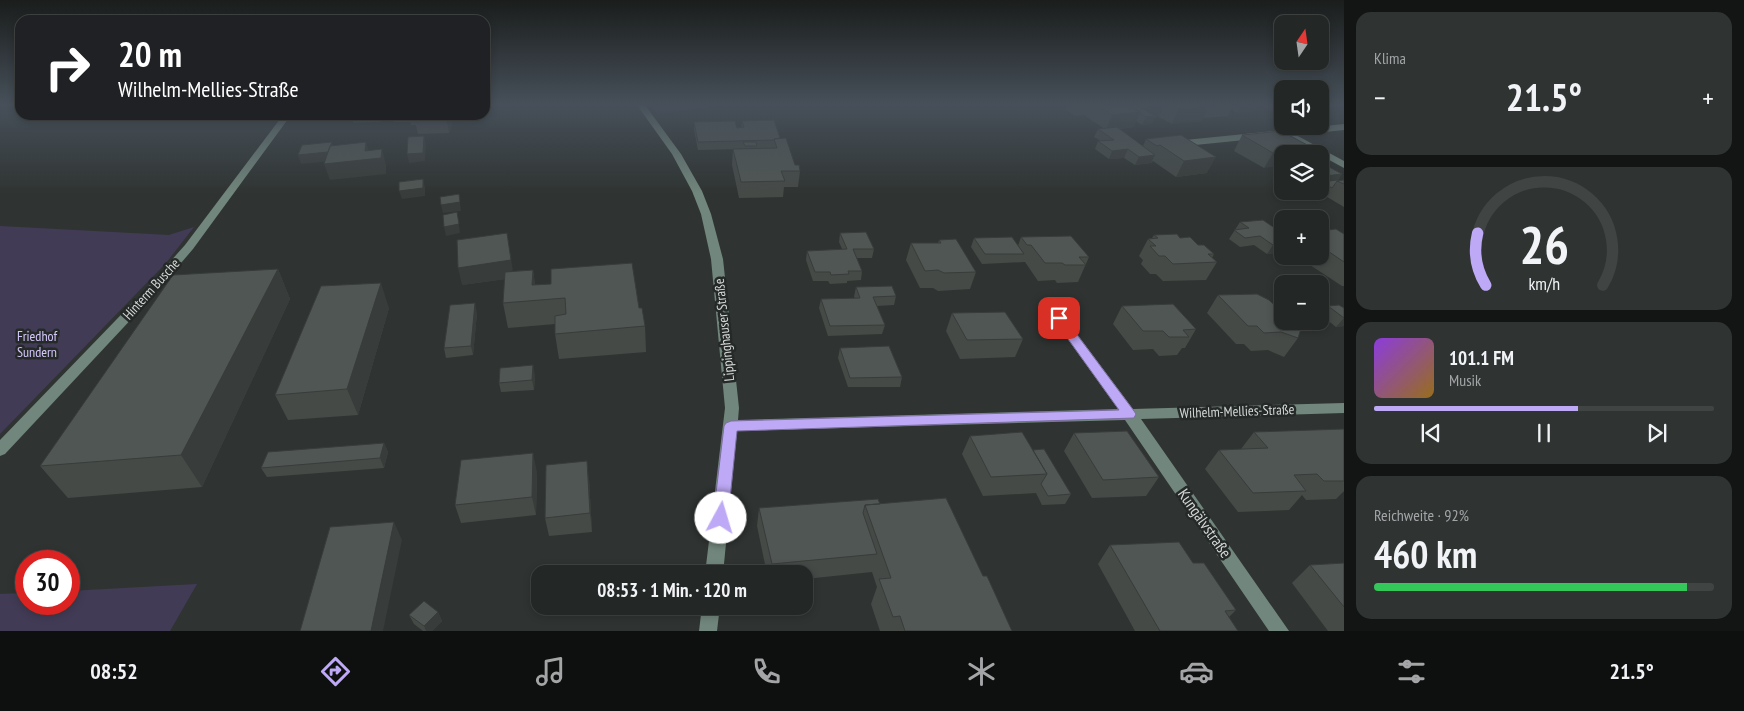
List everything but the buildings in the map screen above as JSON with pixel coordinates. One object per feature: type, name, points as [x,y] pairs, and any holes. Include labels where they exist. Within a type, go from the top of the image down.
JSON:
[{"type":"street","name":"Hinterm Busche","points":[[0,450],[148,294],[188,248],[273,134]]},
{"type":"street","name":"Lippinghauser Straße","points":[[662,134],[676,154],[697,191],[706,214],[717,259],[732,408],[715,565]]},
{"type":"street","points":[[1185,143],[1271,134]]},
{"type":"street","points":[[1290,135],[1344,164]]},
{"type":"street","points":[[1047,302],[1129,414]]},
{"type":"street","name":"Wilhelm-Mellies-Straße","points":[[731,426],[1344,408]]},
{"type":"street","name":"Kungälvstraße","points":[[1129,414],[1280,631]]},
{"type":"street","points":[[708,631],[710,615]]},
{"type":"green space","name":"Friedhof Sundern","points":[[0,226],[169,235],[194,227],[166,263],[0,434]]},
{"type":"green space","points":[[197,584],[170,631],[0,631],[0,594],[15,593],[15,615],[80,615],[80,590]]},
{"type":"route","points":[[721,518],[731,426],[1129,414],[1059,318]]}]
